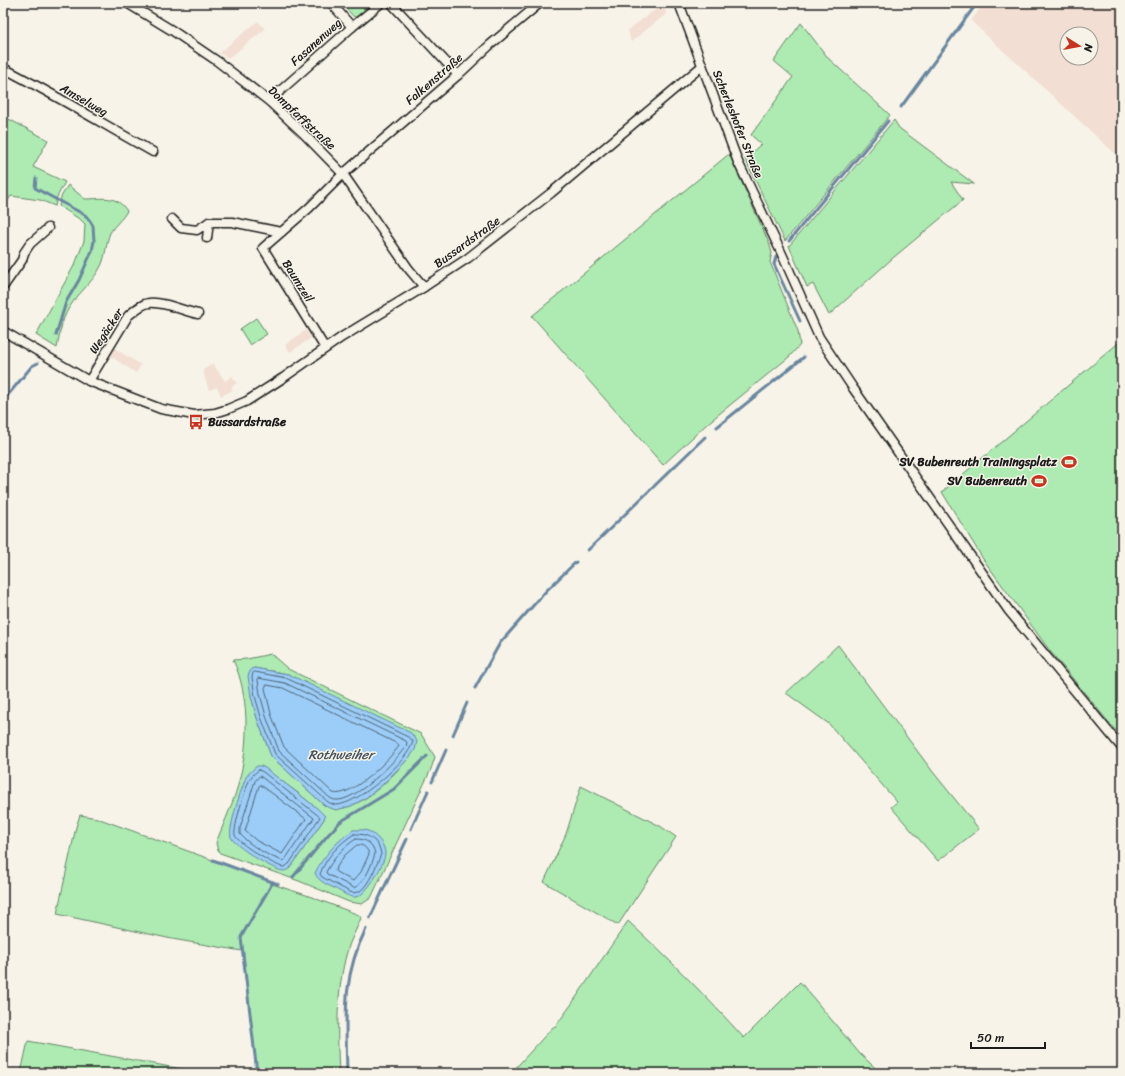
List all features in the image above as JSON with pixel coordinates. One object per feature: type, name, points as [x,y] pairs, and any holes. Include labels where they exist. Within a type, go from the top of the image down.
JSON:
[{"type":"street","name":"Dompfaffstraße","points":[[127,3],[173,31],[217,61],[270,102],[304,133],[343,174],[408,268],[424,287]]},
{"type":"street","points":[[331,3],[352,27]]},
{"type":"street","name":"Fasanenweg","points":[[270,102],[280,91],[381,3]]},
{"type":"street","points":[[391,3],[458,75]]},
{"type":"street","name":"Falkenstraße","points":[[343,174],[540,3]]},
{"type":"street","name":"Scherleshofer Straße","points":[[679,3],[738,162],[781,252],[819,337],[1009,611],[1122,748]]},
{"type":"street","name":"Bussardstraße","points":[[3,331],[89,381],[161,409],[194,415],[215,413],[247,401],[283,378],[325,348],[424,287],[480,249],[550,193],[702,66]]},
{"type":"street","name":"Amselweg","points":[[3,68],[70,104],[101,124],[153,152]]},
{"type":"street","name":"Baumzeil","points":[[325,348],[263,248],[309,208],[343,174]]},
{"type":"street","points":[[172,218],[181,228],[197,230],[209,222],[233,219],[280,232]]},
{"type":"street","points":[[207,238],[209,222]]},
{"type":"street","points":[[3,287],[22,260],[24,253],[30,244],[48,228]]},
{"type":"street","name":"Wegäcker","points":[[89,381],[128,316],[137,308],[149,303],[166,305],[198,314]]},
{"type":"shaded area","points":[[664,3],[666,14],[631,42],[628,30]]},
{"type":"shaded area","points":[[984,3],[1122,3],[1122,160],[971,21]]},
{"type":"shaded area","points":[[258,21],[265,29],[229,58],[219,53]]},
{"type":"shaded area","points":[[306,330],[311,338],[290,352],[285,345]]},
{"type":"shaded area","points":[[114,348],[141,365],[136,373],[110,356]]},
{"type":"shaded area","points":[[213,364],[225,381],[232,376],[237,383],[231,387],[233,390],[221,396],[217,387],[209,390],[205,379],[203,370]]},
{"type":"green space","points":[[341,3],[374,3],[357,17],[354,17]]},
{"type":"green space","points":[[801,23],[829,59],[890,115],[785,241],[745,159],[761,144],[751,135],[793,77],[774,61]]},
{"type":"green space","points":[[3,116],[48,140],[33,167],[65,182],[57,197],[55,206],[40,200],[11,196],[3,208]]},
{"type":"green space","points":[[894,120],[899,128],[974,184],[951,182],[963,200],[894,257],[829,315],[813,284],[807,287],[789,246]]},
{"type":"green space","points":[[729,154],[769,243],[772,253],[770,262],[798,331],[800,345],[789,357],[708,423],[663,465],[532,316]]},
{"type":"green space","points":[[68,185],[85,199],[103,198],[114,200],[123,206],[127,211],[110,233],[103,262],[98,271],[69,307],[62,324],[57,348],[36,335],[76,262],[84,241],[85,224],[59,206],[61,197]]},
{"type":"green space","points":[[256,318],[267,334],[250,345],[240,329]]},
{"type":"green space","name":"SV Bubenreuth","points":[[1122,340],[1122,725],[1116,731],[1050,651],[983,559],[942,492]]},
{"type":"green space","points":[[838,645],[933,772],[979,829],[938,861],[891,807],[897,802],[829,724],[786,693]]},
{"type":"green space","points":[[271,654],[288,669],[421,734],[435,757],[431,769],[371,898],[362,904],[349,902],[299,881],[218,851],[216,843],[235,794],[245,749],[245,702],[238,673],[233,660]],"holes":[[[254,668],[288,674],[409,758],[377,790],[358,803],[337,809],[325,806],[271,756],[257,718],[251,696]],[[261,766],[298,793],[323,814],[324,819],[291,867],[287,870],[231,827],[247,777]]]},
{"type":"green space","points":[[581,786],[660,826],[676,837],[618,925],[544,882],[566,834]]},
{"type":"green space","points":[[80,815],[97,818],[359,915],[361,918],[348,948],[343,967],[339,997],[339,1073],[257,1073],[242,951],[172,939],[57,914]]},
{"type":"green space","points":[[628,921],[687,978],[744,1038],[800,982],[860,1054],[881,1073],[511,1073],[553,1027],[555,1027]]},
{"type":"green space","points":[[28,1041],[204,1073],[21,1073]]},
{"type":"water","name":"Rothweiher","points":[[254,668],[288,674],[411,733],[417,741],[415,750],[381,786],[364,799],[351,806],[336,810],[325,806],[271,756],[257,718],[251,696],[248,676],[251,669]]},
{"type":"water","name":"Rothweiher","points":[[257,766],[265,768],[317,808],[325,816],[291,867],[285,871],[271,867],[254,857],[239,846],[231,837],[233,817],[244,782],[246,777]]},
{"type":"water","points":[[353,830],[365,830],[371,833],[378,838],[385,852],[384,860],[378,873],[365,891],[356,897],[348,895],[325,884],[315,873],[322,860],[331,849]]},
{"type":"waterway","points":[[901,107],[977,3]]},
{"type":"waterway","points":[[789,241],[888,121]]},
{"type":"waterway","points":[[36,178],[35,188],[85,215],[93,226],[94,241],[92,251],[79,280],[66,302],[56,335]]},
{"type":"waterway","points":[[776,257],[774,264],[800,321]]},
{"type":"waterway","points":[[717,427],[804,357]]},
{"type":"waterway","points":[[3,401],[32,366],[38,363]]},
{"type":"waterway","points":[[588,550],[705,437]]},
{"type":"waterway","points":[[475,688],[500,643],[547,590],[576,562]]},
{"type":"waterway","points":[[453,735],[467,703]]},
{"type":"waterway","points":[[432,782],[446,750]]},
{"type":"waterway","points":[[293,877],[340,822],[394,789],[427,756]]},
{"type":"waterway","points":[[411,829],[428,791]]},
{"type":"waterway","points":[[370,918],[407,839]]},
{"type":"waterway","points":[[213,860],[278,884]]},
{"type":"waterway","points":[[257,1073],[241,937],[273,882]]},
{"type":"waterway","points":[[347,1073],[346,1017],[349,982],[352,965],[366,929]]},
{"type":"place","name":"Bussardstraße","points":[[196,422]]},
{"type":"place","name":"SV Bubenreuth Trainingsplatz","points":[[1069,462]]},
{"type":"place","name":"SV Bubenreuth","points":[[1039,481]]}]
